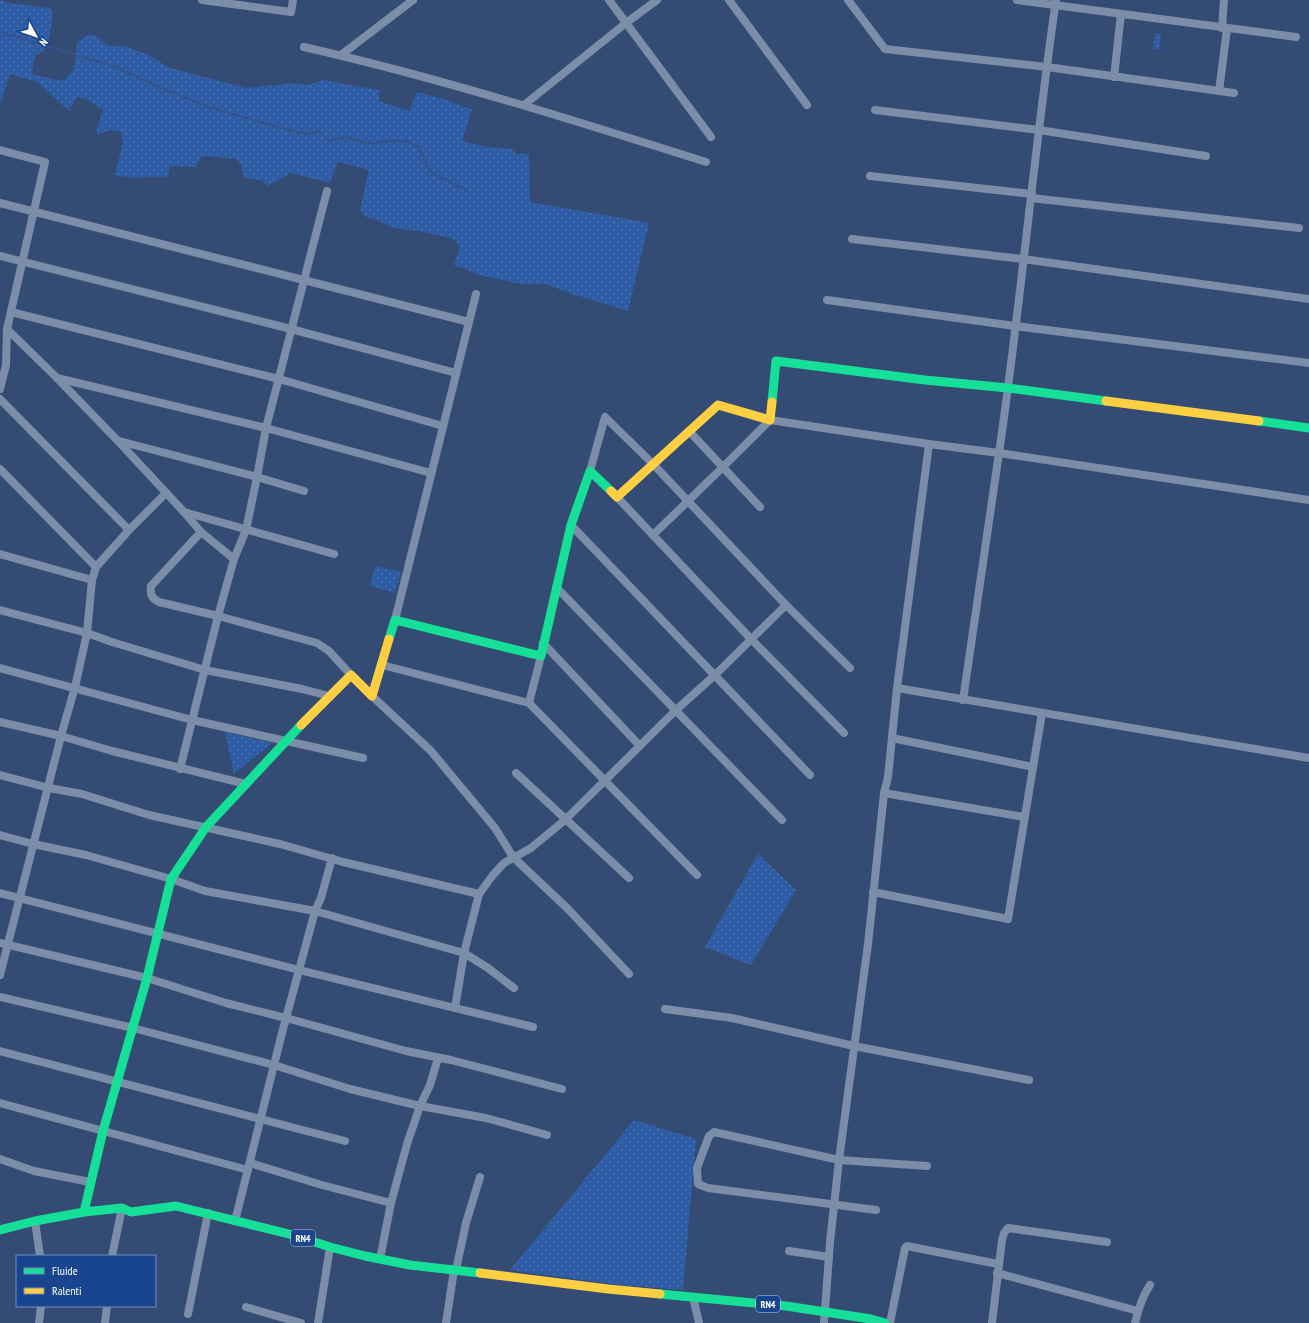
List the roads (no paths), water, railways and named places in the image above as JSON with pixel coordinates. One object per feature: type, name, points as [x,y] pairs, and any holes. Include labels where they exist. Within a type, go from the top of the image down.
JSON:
[{"type":"main road","points":[[84,1212],[103,1131],[147,978],[171,879],[206,827],[286,740],[350,675],[372,696],[395,620],[542,656],[543,643],[571,525],[590,471],[617,497],[718,405],[770,420],[776,361],[925,380],[1008,388],[1309,428]]},
{"type":"main road","name":"RN4","points":[[0,1230],[35,1221],[84,1212],[122,1208],[131,1212],[176,1206],[293,1235],[330,1248],[410,1265],[608,1289],[786,1306],[885,1323]]},
{"type":"street","points":[[202,0],[291,12],[293,0]]},
{"type":"street","points":[[341,55],[413,0]]},
{"type":"street","points":[[609,0],[711,137]]},
{"type":"street","points":[[524,105],[657,0]]},
{"type":"street","points":[[729,0],[807,105]]},
{"type":"street","points":[[848,0],[885,49],[1047,67],[1234,93]]},
{"type":"street","points":[[1017,0],[1056,3],[1121,14],[1296,37]]},
{"type":"street","points":[[1219,91],[1224,28],[1224,0]]},
{"type":"street","points":[[963,700],[1008,388],[1056,3]]},
{"type":"street","points":[[1114,77],[1121,14]]},
{"type":"street","points":[[304,47],[341,55],[524,105],[706,162]]},
{"type":"street","points":[[875,110],[1039,130],[1206,156]]},
{"type":"street","points":[[0,150],[45,162],[7,329],[6,365],[0,389]]},
{"type":"street","points":[[870,176],[1299,228]]},
{"type":"street","points":[[180,769],[218,616],[234,559],[246,530],[266,428],[327,191]]},
{"type":"street","points":[[0,202],[33,212],[469,322]]},
{"type":"street","points":[[852,239],[1023,259],[1309,298]]},
{"type":"street","points":[[0,256],[456,373]]},
{"type":"street","points":[[395,620],[476,294]]},
{"type":"street","points":[[826,300],[1015,326],[1309,363]]},
{"type":"street","points":[[11,312],[279,379],[443,426]]},
{"type":"street","points":[[7,329],[118,441],[201,532],[234,559]]},
{"type":"street","points":[[57,378],[266,428],[431,473]]},
{"type":"street","points":[[0,399],[129,530]]},
{"type":"street","points":[[590,471],[605,417],[653,464],[786,605],[850,668]]},
{"type":"street","points":[[653,535],[723,468],[770,420],[1309,500]]},
{"type":"street","points":[[689,431],[760,507]]},
{"type":"street","points":[[118,441],[257,477],[304,491]]},
{"type":"street","points":[[824,1323],[839,1160],[874,892],[897,688],[929,444]]},
{"type":"street","points":[[0,469],[96,567]]},
{"type":"street","points":[[0,975],[4,944],[20,897],[75,687],[87,633],[92,580],[96,567],[129,530],[166,493]]},
{"type":"street","points":[[617,497],[751,639],[844,733]]},
{"type":"street","points":[[184,512],[334,554]]},
{"type":"street","points":[[571,525],[810,776]]},
{"type":"street","points":[[201,532],[151,586],[150,593],[153,599],[158,602],[218,616],[317,643],[329,651],[350,675]]},
{"type":"street","points":[[0,554],[92,580]]},
{"type":"street","points":[[556,587],[782,820]]},
{"type":"street","points":[[455,1008],[464,953],[479,894],[493,874],[504,863],[531,848],[565,820],[676,710],[715,676],[786,605]]},
{"type":"street","points":[[0,610],[87,633],[205,670],[302,689],[329,696]]},
{"type":"street","points":[[543,643],[640,746]]},
{"type":"street","points":[[529,703],[542,656]]},
{"type":"street","points":[[382,665],[529,703],[697,875]]},
{"type":"street","points":[[0,668],[75,687],[192,720],[363,758]]},
{"type":"street","points":[[897,688],[1309,758]]},
{"type":"street","points":[[372,696],[431,751],[495,828],[513,857],[568,909],[629,974]]},
{"type":"street","points":[[874,892],[1008,919],[1042,713]]},
{"type":"street","points":[[0,722],[61,736],[112,752],[246,784]]},
{"type":"street","points":[[892,738],[1033,767]]},
{"type":"street","points":[[516,773],[629,878]]},
{"type":"street","points":[[0,775],[49,788],[82,794],[149,815],[280,844],[479,894]]},
{"type":"street","points":[[884,794],[1024,817]]},
{"type":"street","points":[[0,835],[33,844],[86,854],[171,879],[205,891],[315,911],[464,953],[488,968],[514,988]]},
{"type":"street","points":[[236,1220],[286,1018],[315,911],[321,898],[332,858]]},
{"type":"street","points":[[0,892],[299,970],[533,1027]]},
{"type":"street","points":[[4,944],[147,978],[226,1003],[286,1018],[406,1052],[451,1060],[562,1089]]},
{"type":"street","points":[[0,997],[133,1028],[274,1065],[350,1089],[420,1106],[486,1118],[547,1135]]},
{"type":"street","points":[[665,1009],[732,1018],[854,1046],[1029,1080]]},
{"type":"street","points":[[0,1051],[345,1141]]},
{"type":"street","points":[[380,1259],[391,1203],[407,1144],[420,1106],[430,1085],[438,1058]]},
{"type":"street","points":[[0,1103],[103,1131],[391,1203]]},
{"type":"street","points":[[876,1210],[708,1188],[698,1184],[697,1168],[709,1136],[714,1132],[839,1160],[927,1166]]},
{"type":"street","points":[[0,1159],[34,1170],[90,1182]]},
{"type":"street","points":[[446,1323],[455,1270],[466,1223],[480,1177]]},
{"type":"street","points":[[112,1255],[122,1208]]},
{"type":"street","points":[[188,1314],[208,1213]]},
{"type":"street","points":[[35,1221],[40,1255]]},
{"type":"street","points":[[992,1323],[1002,1240],[1004,1233],[1008,1228],[1107,1242]]},
{"type":"street","points":[[890,1323],[905,1248],[907,1246],[998,1264]]},
{"type":"street","points":[[318,1323],[330,1248]]},
{"type":"street","points":[[789,1251],[829,1257]]},
{"type":"street","points":[[997,1273],[1138,1311]]},
{"type":"street","points":[[1135,1323],[1145,1292],[1150,1285]]},
{"type":"street","points":[[693,1297],[699,1323]]},
{"type":"street","points":[[39,1323],[41,1307]]},
{"type":"street","points":[[105,1323],[107,1307]]},
{"type":"street","points":[[246,1307],[301,1323]]},
{"type":"waterway","points":[[0,32],[113,66],[166,90],[209,107],[306,134],[320,131],[328,141],[347,137],[368,144],[389,141],[405,141],[419,147],[430,172],[468,191]]}]
